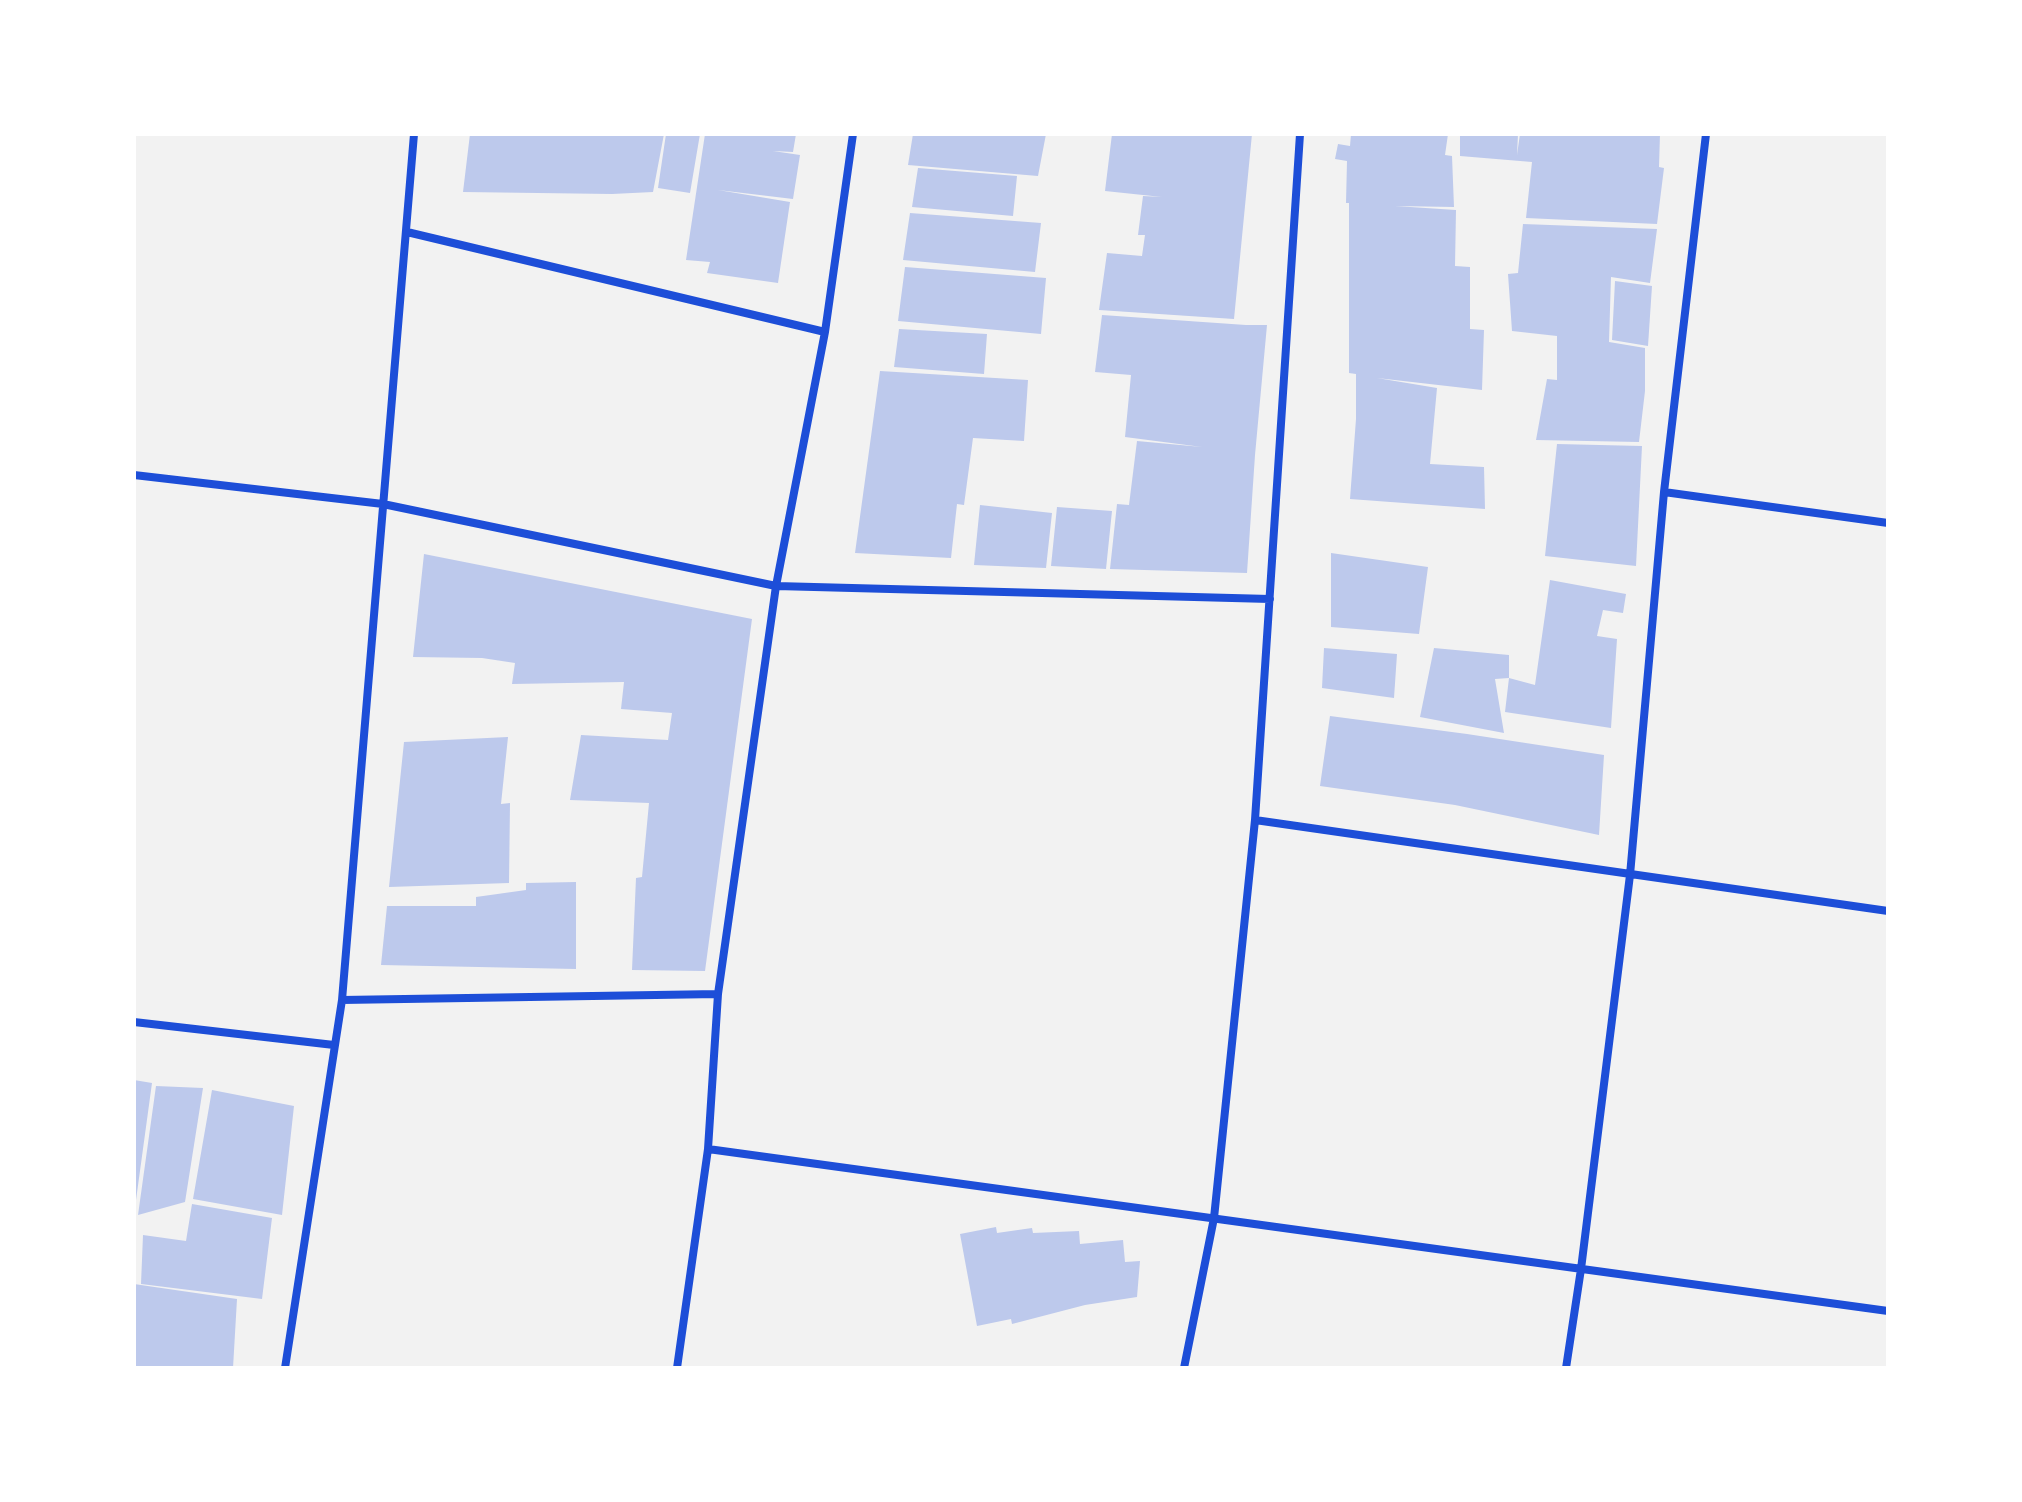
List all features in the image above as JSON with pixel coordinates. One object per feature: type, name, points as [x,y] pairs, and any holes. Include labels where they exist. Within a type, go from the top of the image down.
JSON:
[{"type":"street","points":[[285,1368],[342,1000],[414,134]]},
{"type":"street","points":[[677,1368],[708,1149],[718,994],[776,586],[825,332],[853,134]]},
{"type":"street","points":[[1184,1368],[1214,1218],[1255,820],[1300,134]]},
{"type":"street","points":[[1566,1368],[1630,875],[1664,492],[1706,134]]},
{"type":"street","points":[[407,232],[825,332]]},
{"type":"street","points":[[134,475],[383,504],[776,586],[1270,599]]},
{"type":"street","points":[[1664,492],[1888,523]]},
{"type":"street","points":[[1255,820],[1888,911]]},
{"type":"street","points":[[342,1000],[718,994]]},
{"type":"street","points":[[134,1022],[334,1045]]},
{"type":"street","points":[[708,1149],[1888,1311]]},
{"type":"building","points":[[470,134],[664,134],[653,192],[612,194],[463,192]]},
{"type":"building","points":[[666,134],[700,134],[690,193],[658,188]]},
{"type":"building","points":[[705,134],[796,134],[793,152],[773,151],[800,155],[793,199],[718,190],[790,202],[778,283],[707,273],[710,262],[686,260]]},
{"type":"building","points":[[913,134],[1046,134],[1038,176],[908,165]]},
{"type":"building","points":[[1112,134],[1252,134],[1234,319],[1099,310],[1107,253],[1142,256],[1145,235],[1138,235],[1143,196],[1162,197],[1105,191]]},
{"type":"building","points":[[1351,134],[1448,134],[1445,155],[1452,156],[1454,207],[1395,206],[1456,210],[1455,266],[1470,267],[1470,329],[1484,330],[1482,390],[1377,378],[1437,388],[1430,464],[1484,467],[1485,509],[1350,499],[1356,374],[1349,373],[1349,203],[1346,203],[1347,161],[1335,159],[1338,144],[1350,146]]},
{"type":"building","points":[[1460,134],[1518,134],[1517,155],[1520,134],[1660,134],[1659,167],[1664,168],[1657,224],[1526,218],[1532,162],[1460,156]]},
{"type":"building","points":[[918,168],[1017,176],[1013,216],[912,207]]},
{"type":"building","points":[[910,213],[1041,223],[1035,272],[903,260]]},
{"type":"building","points":[[1523,224],[1657,229],[1650,283],[1611,277],[1609,342],[1645,348],[1645,391],[1639,442],[1536,440],[1547,379],[1557,380],[1557,336],[1512,331],[1508,274],[1518,273]]},
{"type":"building","points":[[905,267],[1046,278],[1041,334],[898,321]]},
{"type":"building","points":[[1615,281],[1652,286],[1648,346],[1612,340]]},
{"type":"building","points":[[1102,315],[1267,325],[1247,573],[1110,569],[1117,504],[1129,505],[1137,441],[1202,447],[1125,437],[1131,375],[1095,372]]},
{"type":"building","points":[[899,329],[987,334],[984,374],[894,367]]},
{"type":"building","points":[[880,371],[1028,380],[1024,441],[973,438],[964,505],[957,504],[951,558],[855,553]]},
{"type":"building","points":[[1557,444],[1642,446],[1636,566],[1545,556]]},
{"type":"building","points":[[980,505],[1052,513],[1046,568],[974,565]]},
{"type":"building","points":[[1057,507],[1112,511],[1106,569],[1051,566]]},
{"type":"building","points":[[1331,553],[1428,567],[1419,634],[1331,627]]},
{"type":"building","points":[[424,554],[752,619],[705,971],[632,970],[636,878],[642,877],[649,803],[570,800],[581,735],[668,740],[672,713],[621,709],[624,682],[512,684],[515,663],[482,658],[413,657]]},
{"type":"building","points":[[1550,580],[1626,594],[1623,613],[1603,610],[1597,636],[1617,639],[1611,728],[1505,712],[1509,678],[1535,685]]},
{"type":"building","points":[[1324,648],[1397,654],[1394,698],[1322,688]]},
{"type":"building","points":[[1434,648],[1509,655],[1509,678],[1495,679],[1504,733],[1420,717]]},
{"type":"building","points":[[1330,716],[1604,755],[1599,835],[1455,805],[1320,786]]},
{"type":"building","points":[[508,737],[501,804],[510,803],[509,883],[389,887],[404,742]]},
{"type":"building","points":[[576,882],[576,969],[381,965],[387,906],[476,906],[476,897],[526,890],[526,883]]},
{"type":"building","points":[[134,1080],[152,1083],[136,1200],[134,1200]]},
{"type":"building","points":[[156,1086],[203,1088],[185,1202],[138,1215]]},
{"type":"building","points":[[212,1090],[294,1106],[282,1215],[193,1199]]},
{"type":"building","points":[[192,1204],[272,1218],[262,1299],[141,1284],[143,1235],[186,1241]]},
{"type":"building","points":[[996,1227],[997,1233],[1032,1228],[1033,1233],[1079,1231],[1080,1244],[1123,1240],[1125,1262],[1140,1261],[1137,1297],[1085,1305],[1012,1324],[1011,1319],[977,1326],[960,1234]]},
{"type":"building","points":[[134,1284],[237,1299],[233,1368],[134,1368]]}]
